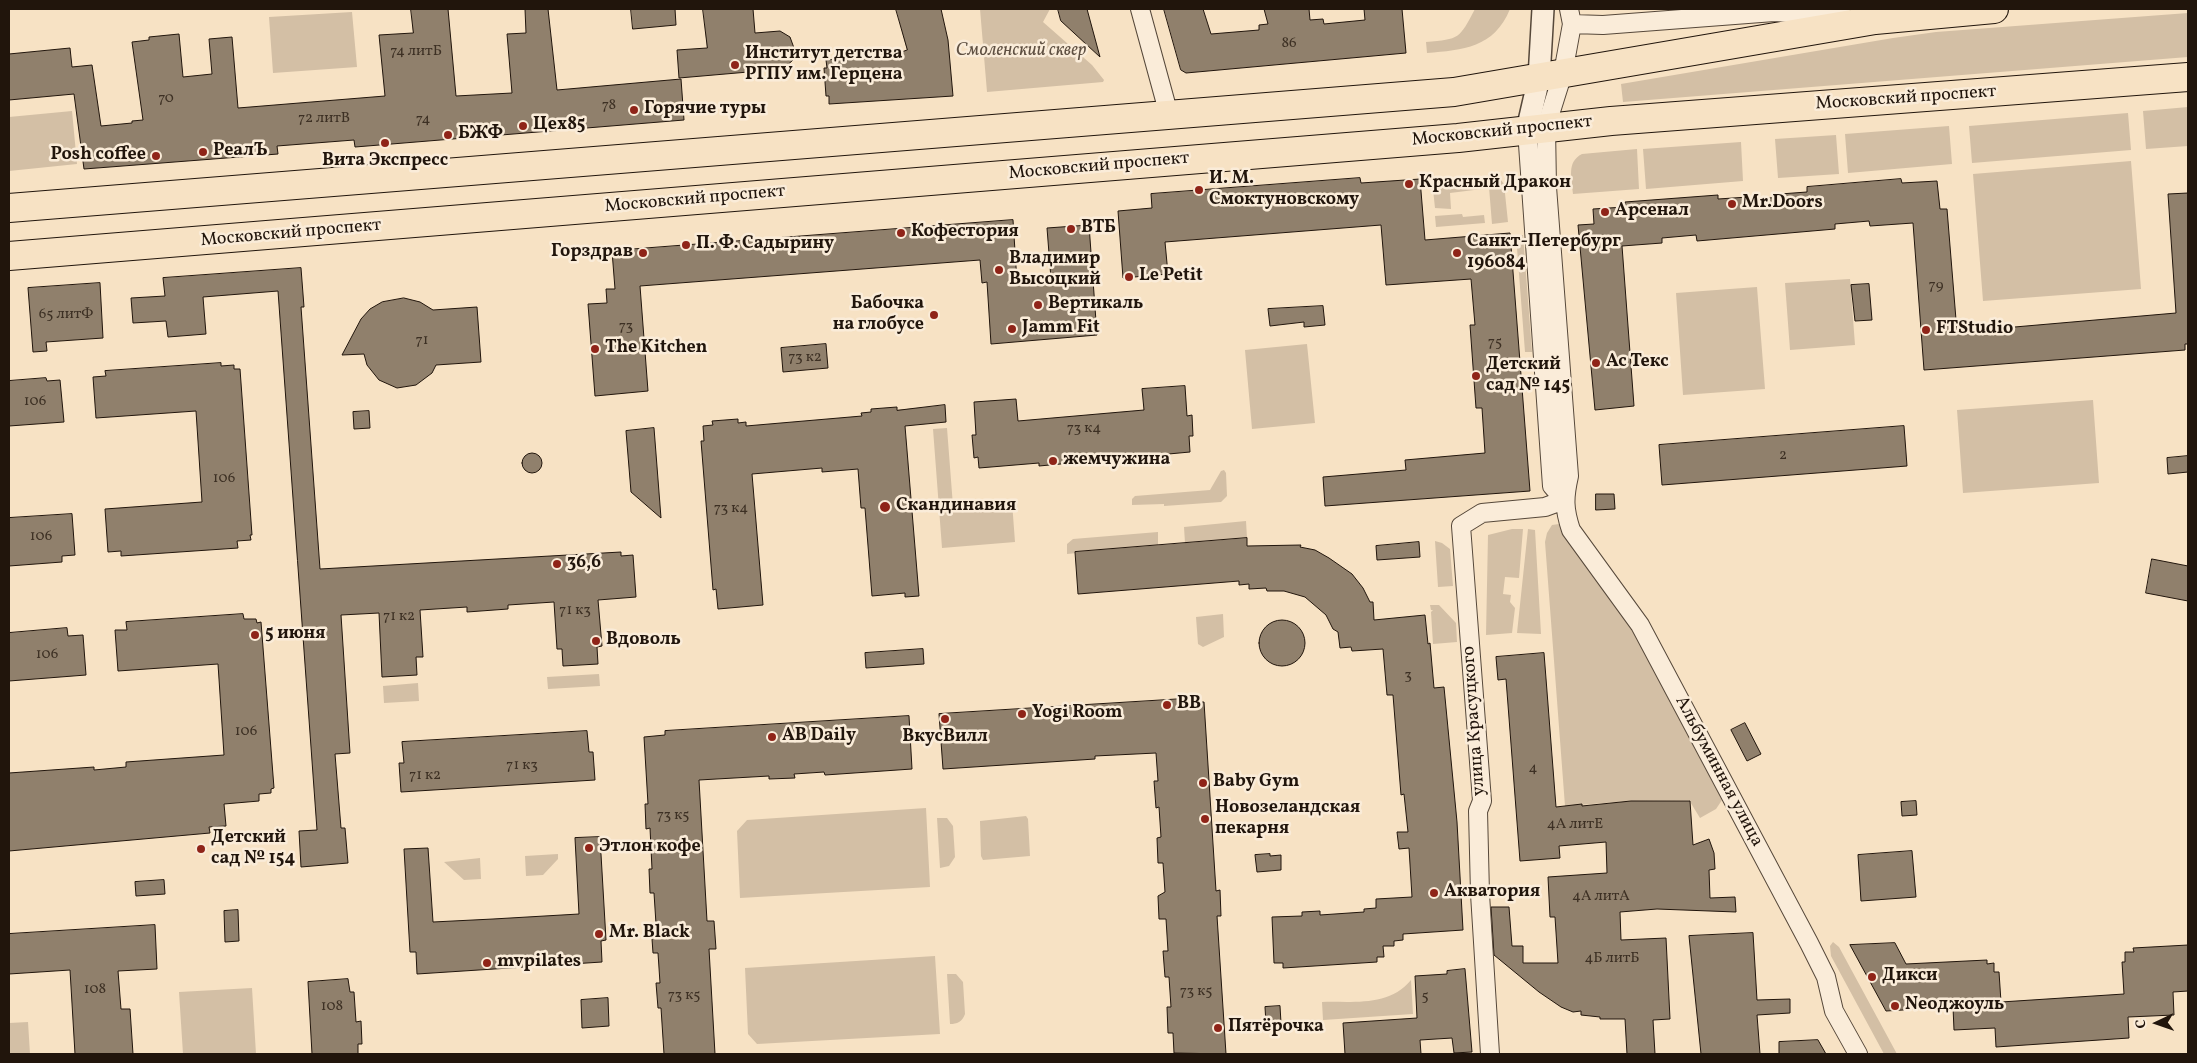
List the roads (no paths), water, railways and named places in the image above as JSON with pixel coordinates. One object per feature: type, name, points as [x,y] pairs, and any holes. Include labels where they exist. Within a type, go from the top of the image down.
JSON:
[{"type":"main road","points":[[9,208],[1454,92],[1875,20],[1994,9]]},
{"type":"main road","name":"Московский проспект","points":[[9,256],[1384,144],[1537,128],[2188,77]]},
{"type":"street","points":[[1140,9],[1169,115]]},
{"type":"street","points":[[1543,9],[1551,76]]},
{"type":"street","points":[[1564,500],[1569,476],[1547,186],[1537,128],[1551,76],[1571,17],[1603,24],[1774,12],[1875,20]]},
{"type":"street","name":"улица Красуцкого","points":[[1490,1054],[1480,894],[1478,811],[1482,800],[1461,526],[1482,512],[1545,507],[1564,500]]},
{"type":"street","name":"Альбуминная улица","points":[[1564,500],[1571,530],[1640,625],[1733,798],[1822,968],[1834,1011],[1858,1054]]},
{"type":"place","name":"Институт детства РГПУ им. Герцена","points":[[735,65]]},
{"type":"place","name":"Горячие туры","points":[[634,110]]},
{"type":"place","name":"Цех85","points":[[523,126]]},
{"type":"place","name":"БЖФ","points":[[448,135]]},
{"type":"place","name":"Вита Экспресс","points":[[385,143]]},
{"type":"place","name":"РеалЪ","points":[[203,152]]},
{"type":"place","name":"Posh coffee","points":[[156,156]]},
{"type":"place","name":"Красный Дракон","points":[[1409,184]]},
{"type":"place","name":"И. М. Смоктуновскому","points":[[1199,190]]},
{"type":"place","name":"Mr.Doors","points":[[1732,204]]},
{"type":"place","name":"Арсенал","points":[[1605,212]]},
{"type":"place","name":"ВТБ","points":[[1071,229]]},
{"type":"place","name":"Кофестория","points":[[901,233]]},
{"type":"place","name":"П. Ф. Садырину","points":[[686,245]]},
{"type":"place","name":"Горздрав","points":[[643,253]]},
{"type":"place","name":"Санкт-Петербург 196084","points":[[1457,253]]},
{"type":"place","name":"Владимир Высоцкий","points":[[999,270]]},
{"type":"place","name":"Le Petit","points":[[1129,277]]},
{"type":"place","name":"Вертикаль","points":[[1038,305]]},
{"type":"place","name":"Бабочка на глобусе","points":[[934,315]]},
{"type":"place","name":"Jamm Fit","points":[[1012,329]]},
{"type":"place","name":"FTStudio","points":[[1926,330]]},
{"type":"place","name":"The Kitchen","points":[[595,349]]},
{"type":"place","name":"Ас Текс","points":[[1596,363]]},
{"type":"place","name":"Детский сад № 145","points":[[1476,376]]},
{"type":"place","name":"жемчужина","points":[[1053,461]]},
{"type":"place","name":"Скандинавия","points":[[885,507]]},
{"type":"place","name":"36,6","points":[[557,564]]},
{"type":"place","name":"5 июня","points":[[255,635]]},
{"type":"place","name":"Вдоволь","points":[[596,641]]},
{"type":"place","name":"BB","points":[[1167,705]]},
{"type":"place","name":"Yogi Room","points":[[1022,714]]},
{"type":"place","name":"ВкусВилл","points":[[945,719]]},
{"type":"place","name":"АВ Daily","points":[[772,737]]},
{"type":"place","name":"Baby Gym","points":[[1203,783]]},
{"type":"place","name":"Новозеландская пекарня","points":[[1205,819]]},
{"type":"place","name":"Этлон кофе","points":[[589,848]]},
{"type":"place","name":"Детский сад № 154","points":[[201,849]]},
{"type":"place","name":"Акватория","points":[[1434,893]]},
{"type":"place","name":"Mr. Black","points":[[599,934]]},
{"type":"place","name":"mvpilates","points":[[487,963]]},
{"type":"place","name":"Дикси","points":[[1872,977]]},
{"type":"place","name":"Neoджоуль","points":[[1895,1006]]},
{"type":"place","name":"Пятёрочка","points":[[1218,1028]]},
{"type":"park label","name":"Смоленский сквер","points":[[1021,52]]}]
